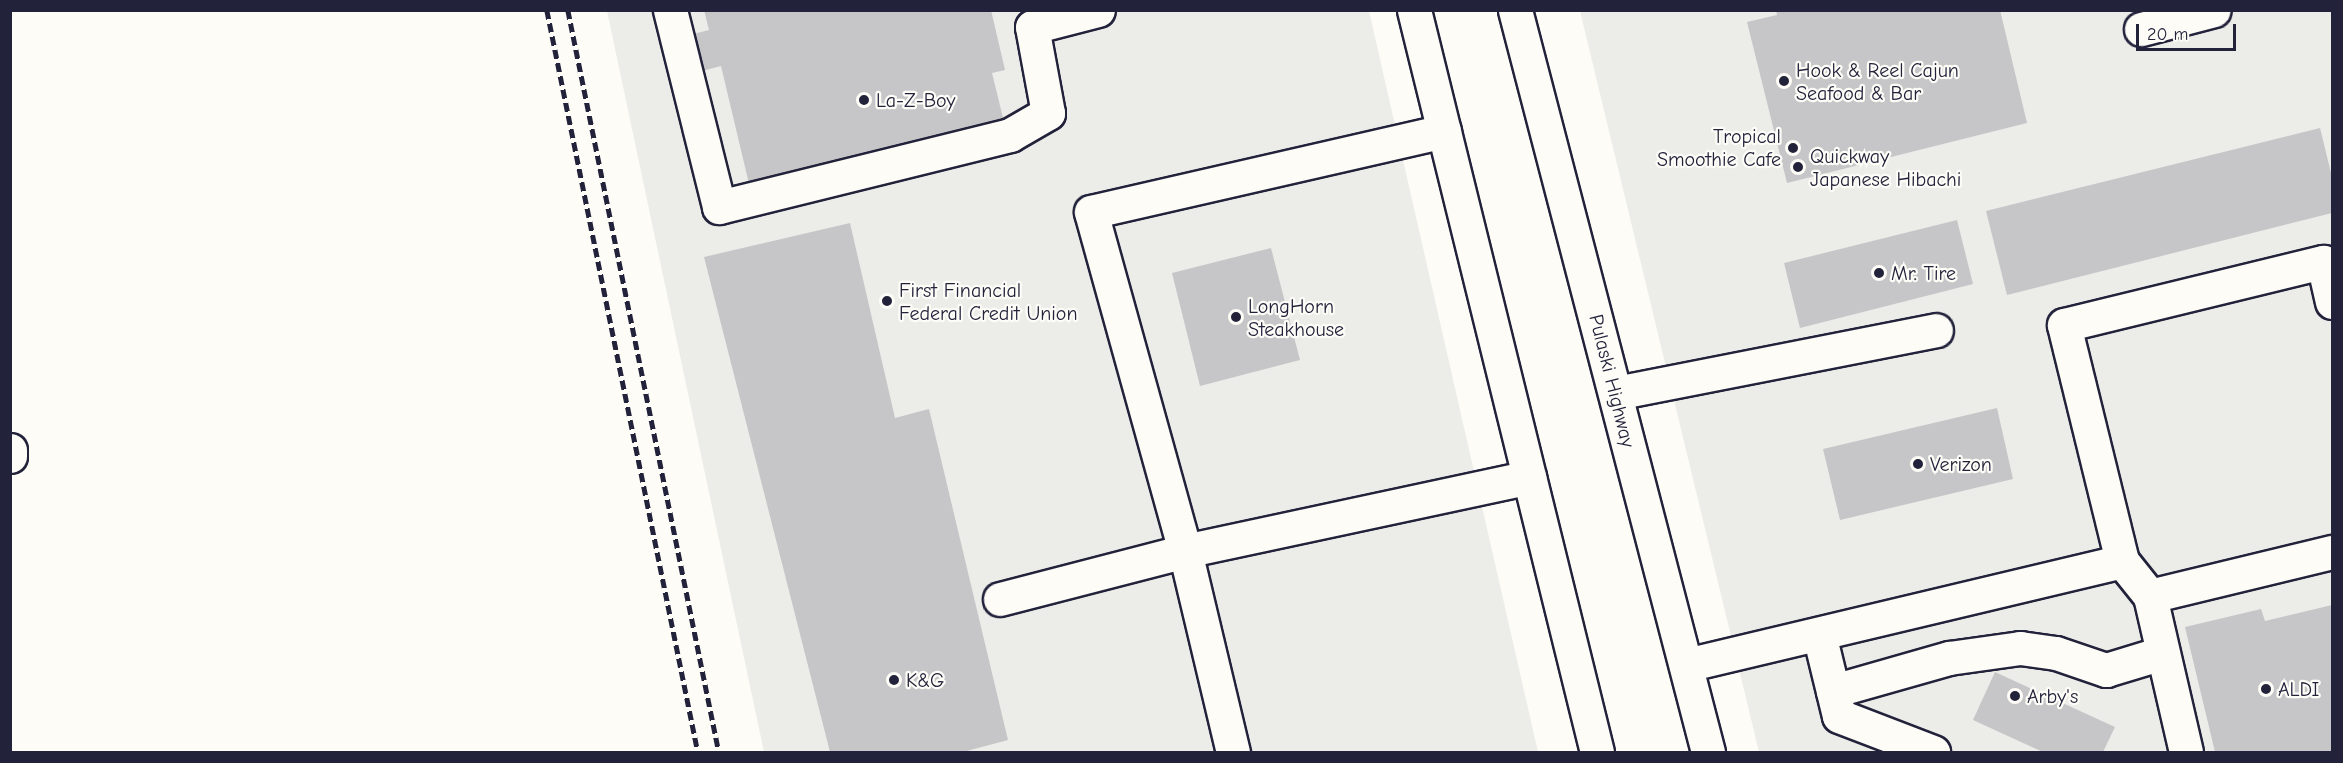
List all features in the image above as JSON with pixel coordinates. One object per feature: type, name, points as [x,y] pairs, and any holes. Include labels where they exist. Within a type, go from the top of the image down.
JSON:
[{"type":"main road","points":[[670,10],[719,207],[1010,135],[1048,113],[1030,19],[1098,10]]},
{"type":"main road","points":[[1414,10],[1597,753]]},
{"type":"main road","name":"Pulaski Highway","points":[[1515,10],[1708,753]]},
{"type":"main road","points":[[1525,49],[1536,10]]},
{"type":"main road","points":[[2141,29],[2214,10]]},
{"type":"main road","points":[[1233,753],[1185,551],[1091,212],[1443,131]]},
{"type":"main road","points":[[2186,753],[2150,596],[2122,561],[2064,325],[2323,262],[2332,302]]},
{"type":"main road","points":[[1616,393],[1935,330]]},
{"type":"main road","points":[[10,450],[10,456]]},
{"type":"main road","points":[[1000,599],[1185,551],[1529,477]]},
{"type":"main road","points":[[2150,596],[2332,552]]},
{"type":"main road","points":[[1686,665],[2122,561]]},
{"type":"main road","points":[[1819,634],[1836,703],[1933,753]]},
{"type":"main road","points":[[1836,703],[1949,658],[2020,648],[2056,653],[2106,670],[2162,653]]},
{"type":"shaded area","points":[[607,11],[1369,11],[1538,752],[764,752]]},
{"type":"shaded area","points":[[1580,11],[2332,11],[2332,752],[1759,752]]},
{"type":"building","name":"La-Z-Boy","points":[[704,10],[991,10],[1005,70],[992,73],[1005,126],[750,188],[721,66],[698,72],[689,35],[709,30]]},
{"type":"building","points":[[1776,10],[2000,10],[2027,123],[1787,183],[1747,22],[1777,15]]},
{"type":"building","points":[[2320,128],[2332,177],[2332,213],[2007,295],[1986,211]]},
{"type":"building","name":"Mr. Tire","points":[[1957,220],[1973,284],[1800,328],[1784,263]]},
{"type":"building","points":[[850,223],[895,418],[929,409],[1008,740],[963,752],[830,752],[704,257]]},
{"type":"building","name":"LongHorn Steakhouse","points":[[1271,248],[1300,360],[1200,386],[1172,273]]},
{"type":"building","name":"Verizon","points":[[1997,408],[2013,479],[1840,520],[1823,449]]},
{"type":"building","name":"ALDI","points":[[2332,605],[2332,751],[2215,752],[2185,627],[2261,609],[2265,621]]},
{"type":"building","name":"Arby's","points":[[1995,672],[2115,727],[2103,752],[2043,752],[1973,720]]},
{"type":"railway","points":[[547,10],[698,752]]},
{"type":"railway","points":[[568,10],[719,752]]},
{"type":"place","name":"Hook & Reel Cajun Seafood & Bar","points":[[1784,81]]},
{"type":"place","name":"La-Z-Boy","points":[[864,100]]},
{"type":"place","name":"Tropical Smoothie Cafe","points":[[1793,148]]},
{"type":"place","name":"Quickway Japanese Hibachi","points":[[1798,167]]},
{"type":"place","name":"Mr. Tire","points":[[1879,273]]},
{"type":"place","name":"First Financial Federal Credit Union","points":[[887,301]]},
{"type":"place","name":"LongHorn Steakhouse","points":[[1236,317]]},
{"type":"place","name":"Verizon","points":[[1918,464]]},
{"type":"place","name":"K&G","points":[[894,680]]},
{"type":"place","name":"ALDI","points":[[2266,689]]},
{"type":"place","name":"Arby's","points":[[2015,696]]}]
